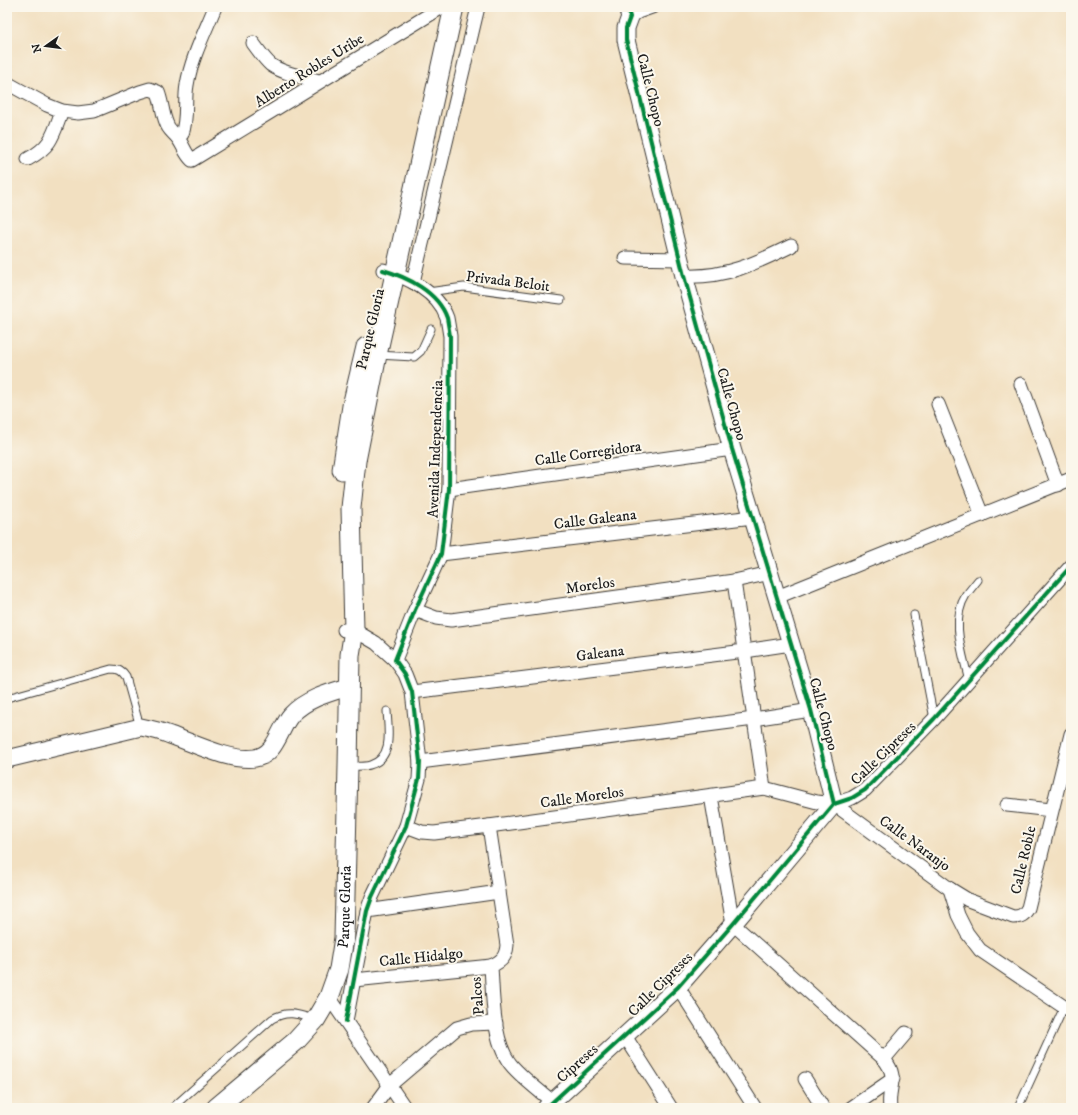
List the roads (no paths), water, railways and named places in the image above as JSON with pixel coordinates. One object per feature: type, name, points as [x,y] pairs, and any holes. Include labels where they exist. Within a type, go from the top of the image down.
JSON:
[{"type":"main road","name":"Parque Gloria","points":[[349,630],[351,508],[356,461],[377,355],[389,272],[442,7]]},
{"type":"main road","name":"Parque Gloria","points":[[216,1108],[296,1042],[316,1019],[329,997],[339,969],[344,938],[348,766],[348,687],[350,654],[338,510],[342,461],[352,406],[389,272],[454,7]]},
{"type":"street","points":[[7,83],[47,105],[62,111],[78,113],[94,111],[150,89],[158,92],[162,101],[166,123],[170,131],[177,137],[182,134],[185,125],[185,99],[190,70],[215,7]]},
{"type":"street","name":"Alberto Robles Uribe","points":[[177,137],[188,157],[192,160],[442,7]]},
{"type":"street","points":[[413,282],[478,7]]},
{"type":"street","points":[[628,12],[638,12],[652,7]]},
{"type":"street","name":"Calle Chopo","points":[[628,12],[626,40],[682,267],[732,449],[811,710],[834,804]]},
{"type":"street","points":[[253,43],[264,58],[272,65],[281,70],[319,81]]},
{"type":"street","points":[[7,96],[19,90]]},
{"type":"street","points":[[28,159],[46,148],[62,111]]},
{"type":"street","points":[[625,258],[682,267],[710,275],[744,268],[791,246]]},
{"type":"street","name":"Avenida Independencia","points":[[389,272],[413,282],[427,292],[439,304],[446,317],[450,336],[449,489],[441,554],[415,610],[396,660]]},
{"type":"street","points":[[1021,384],[1058,485]]},
{"type":"street","points":[[938,404],[982,515]]},
{"type":"street","name":"Calle Corregidora","points":[[449,489],[732,449]]},
{"type":"street","points":[[777,597],[1071,479]]},
{"type":"street","name":"Calle Galeana","points":[[441,554],[753,516]]},
{"type":"street","name":"Calle Cipreses","points":[[625,1036],[678,987],[834,804],[852,798],[865,790],[969,681],[1071,566]]},
{"type":"street","name":"Morelos","points":[[415,610],[436,618],[451,620],[734,581],[770,573]]},
{"type":"street","points":[[734,581],[764,788]]},
{"type":"street","points":[[346,1021],[367,911],[372,897],[406,826],[419,779],[420,762],[412,692],[405,674],[396,660],[376,643],[349,630]]},
{"type":"street","name":"Galeana","points":[[412,692],[791,644]]},
{"type":"street","points":[[7,759],[140,728],[164,732],[218,753],[237,757],[255,758],[267,754],[291,715],[323,695],[348,687]]},
{"type":"street","points":[[420,762],[754,719],[811,710]]},
{"type":"street","name":"Calle Roble","points":[[950,889],[968,900],[1013,916],[1025,914],[1028,908],[1071,734]]},
{"type":"street","name":"Calle Morelos","points":[[406,826],[422,832],[434,833],[764,788],[817,802],[834,804]]},
{"type":"street","points":[[710,796],[733,924],[884,1059],[891,1068],[893,1079],[889,1100],[890,1108]]},
{"type":"street","name":"Calle Naranjo","points":[[834,804],[950,889],[958,915],[967,933],[980,950],[1068,1008]]},
{"type":"street","points":[[1006,805],[1052,810]]},
{"type":"street","name":"Palcos","points":[[489,826],[507,945],[506,955],[500,962],[491,966],[498,1040],[504,1055],[512,1067],[549,1105]]},
{"type":"street","points":[[367,911],[499,892]]},
{"type":"street","name":"Calle Hidalgo","points":[[354,980],[491,966]]},
{"type":"street","points":[[678,987],[755,1108]]},
{"type":"street","points":[[329,997],[405,1108]]},
{"type":"street","points":[[373,1108],[390,1085],[457,1028],[471,1024],[496,1023]]},
{"type":"street","points":[[884,1059],[906,1034]]},
{"type":"street","points":[[625,1036],[671,1108]]},
{"type":"street","name":"Cipreses","points":[[549,1105],[625,1036]]},
{"type":"street","points":[[805,1079],[823,1108]]},
{"type":"street","points":[[851,1108],[893,1079]]},
{"type":"lane","name":"Privada Beloit","points":[[427,292],[464,287],[561,300]]},
{"type":"lane","points":[[377,355],[414,357],[421,350],[431,329]]},
{"type":"lane","points":[[969,681],[958,630],[959,613],[966,596],[978,580]]},
{"type":"lane","points":[[914,615],[934,719]]},
{"type":"lane","points":[[7,698],[111,669],[117,669],[123,672],[126,677],[140,728]]},
{"type":"lane","points":[[348,766],[370,765],[379,761],[386,753],[388,743],[387,711]]},
{"type":"lane","points":[[1018,1108],[1068,1008]]},
{"type":"lane","points":[[172,1108],[272,1019],[279,1015],[294,1013],[316,1019]]}]
